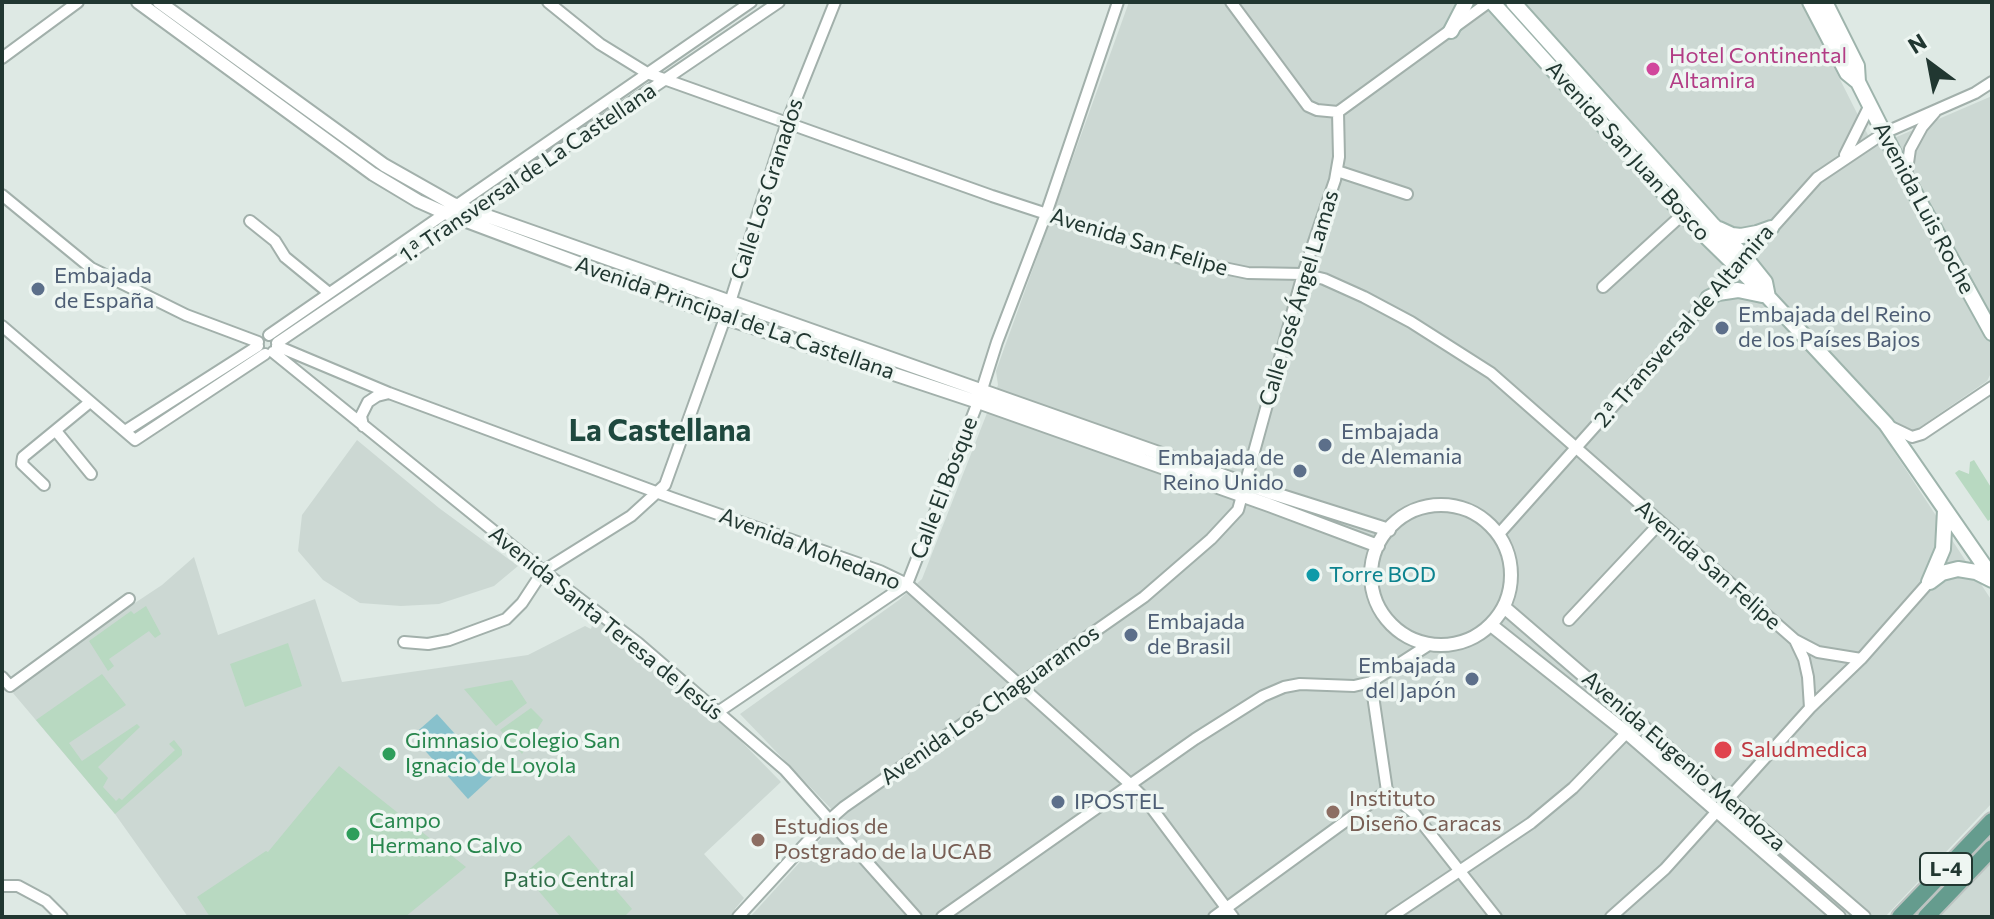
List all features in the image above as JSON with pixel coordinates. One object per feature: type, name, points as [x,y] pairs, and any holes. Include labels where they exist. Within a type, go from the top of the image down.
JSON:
[{"type":"main road","points":[[1451,31],[1466,2]]},
{"type":"main road","name":"Avenida San Juan Bosco","points":[[1491,2],[1683,214],[1740,262]]},
{"type":"main road","name":"Avenida San Juan Bosco","points":[[1513,2],[1712,224],[1768,297],[1886,424],[1992,578]]},
{"type":"main road","points":[[1526,2],[1532,24]]},
{"type":"main road","name":"Avenida Luis Roche","points":[[1810,2],[1847,73],[1858,82],[1992,333]]},
{"type":"main road","name":"Avenida Luis Roche","points":[[1825,2],[1857,66],[1858,82]]},
{"type":"main road","points":[[1712,224],[1732,235],[1757,233],[1771,228]]},
{"type":"main road","points":[[1708,298],[1738,290],[1768,297]]},
{"type":"main road","points":[[1929,582],[1943,549],[1945,510]]},
{"type":"main road","points":[[1929,582],[1950,570],[1968,570],[1992,578]]},
{"type":"main road","name":"L-4","points":[[1900,917],[1992,821]]},
{"type":"main road","name":"L-4","points":[[1926,917],[1992,848]]},
{"type":"street","points":[[2,58],[78,2]]},
{"type":"street","name":"Avenida Principal de La Castellana","points":[[138,2],[373,174],[445,213],[471,210],[1389,530]]},
{"type":"street","name":"Avenida Principal de La Castellana","points":[[159,2],[384,165],[458,212],[725,318],[978,402],[1378,546]]},
{"type":"street","name":"Avenida San Felipe","points":[[548,2],[600,44],[647,73],[1046,214],[1216,268],[1248,273],[1303,274],[1324,279],[1364,297],[1411,322],[1491,373],[1795,640],[1818,652],[1861,659]]},
{"type":"street","name":"1.ª Transversal de La Castellana","points":[[445,213],[329,293],[268,345],[125,431],[135,440],[458,212],[647,73],[751,2]]},
{"type":"street","name":"1.ª Transversal de La Castellana","points":[[471,210],[779,2]]},
{"type":"street","name":"Calle El Bosque","points":[[718,712],[907,584],[978,402],[1118,2]]},
{"type":"street","points":[[1231,2],[1308,106],[1338,112],[1491,2]]},
{"type":"street","name":"Calle Los Granados","points":[[404,642],[428,644],[449,640],[506,619],[522,603],[543,571],[631,516],[658,492],[670,475],[725,318],[787,122],[834,3]]},
{"type":"street","name":"2.ª Transversal de Altamira","points":[[1498,535],[1817,178],[1884,133],[1975,93],[1992,82]]},
{"type":"street","points":[[1844,157],[1870,105]]},
{"type":"street","points":[[1906,177],[1910,149],[1936,110]]},
{"type":"street","name":"Calle José Ángel Lamas","points":[[1243,496],[1303,274],[1337,171],[1338,112]]},
{"type":"street","points":[[1337,171],[1407,194]]},
{"type":"street","name":"Avenida Mohedano","points":[[2,195],[91,268],[186,315],[389,393],[880,571],[907,584],[1145,799],[1230,912]]},
{"type":"street","points":[[1603,287],[1683,214]]},
{"type":"street","points":[[250,221],[275,241],[285,257],[329,293]]},
{"type":"street","points":[[2,326],[125,431]]},
{"type":"street","name":"Avenida Santa Teresa de Jesús","points":[[268,345],[543,571],[638,643],[785,770],[916,917]]},
{"type":"street","points":[[1886,424],[1912,437],[1922,434],[1992,387]]},
{"type":"street","points":[[363,426],[361,416],[368,402],[389,393]]},
{"type":"street","points":[[44,485],[22,464],[23,457],[90,402]]},
{"type":"street","points":[[56,431],[91,474]]},
{"type":"street","name":"Avenida Los Chaguaramos","points":[[738,917],[829,819],[1144,597],[1224,526],[1238,510],[1243,496]]},
{"type":"street","points":[[1445,506],[1475,514],[1498,535],[1508,554],[1511,575],[1504,607],[1491,625],[1463,642],[1430,644],[1401,632],[1380,608],[1371,578],[1378,546],[1389,530],[1414,511],[1445,506]]},
{"type":"street","points":[[1569,620],[1660,523]]},
{"type":"street","points":[[1611,917],[1665,869],[1929,582]]},
{"type":"street","points":[[2,677],[10,686],[129,599]]},
{"type":"street","name":"Avenida Eugenio Mendoza","points":[[1504,607],[1864,917]]},
{"type":"street","name":"Avenida Eugenio Mendoza","points":[[1491,625],[1627,733],[1839,917]]},
{"type":"street","name":"Avenida San Felipe","points":[[1795,640],[1806,668],[1810,708]]},
{"type":"street","points":[[942,917],[1130,784],[1263,696],[1300,684],[1354,686],[1371,682],[1430,644]]},
{"type":"street","points":[[1371,682],[1387,791],[1414,813],[1496,917]]},
{"type":"street","points":[[1391,917],[1501,846],[1555,804],[1638,721]]},
{"type":"street","points":[[1214,917],[1230,912],[1387,791]]},
{"type":"street","points":[[2,886],[18,886],[46,901],[62,917]]},
{"type":"shaded area","points":[[1129,2],[1801,2],[1871,141],[1878,145],[1992,96],[1992,371],[1987,381],[1891,447],[1992,601],[1992,803],[1885,917],[750,917],[840,818],[740,714],[899,600],[922,579],[998,385],[996,371]]},
{"type":"shaded area","points":[[357,440],[439,508],[518,566],[494,586],[439,604],[401,606],[360,603],[323,580],[298,551],[302,515]]},
{"type":"shaded area","points":[[194,557],[218,635],[315,599],[342,682],[528,655],[585,626],[591,629],[595,616],[738,738],[781,782],[704,854],[744,898],[736,911],[730,917],[188,917],[115,814],[13,693],[16,687],[79,640],[162,585]]},
{"type":"shaded area","points":[[1992,858],[1992,917],[1937,917]]},
{"type":"green space","points":[[1974,460],[1992,489],[1992,518],[1988,521],[1955,473],[1959,470],[1969,474],[1970,462]]},
{"type":"green space","points":[[146,606],[161,634],[155,638],[149,631],[109,659],[114,666],[108,671],[89,641],[131,611],[134,614]]},
{"type":"green space","points":[[288,643],[302,686],[245,707],[230,664]]},
{"type":"green space","points":[[102,674],[126,705],[69,743],[82,761],[137,724],[140,727],[98,767],[108,778],[103,787],[116,801],[119,798],[122,800],[175,750],[169,744],[174,740],[182,750],[182,755],[115,814],[36,720]]},
{"type":"green space","points":[[512,680],[527,703],[496,726],[464,689]]},
{"type":"green space","points":[[531,708],[543,720],[522,754],[500,730]]},
{"type":"green space","name":"Campo Hermano Calvo","points":[[339,766],[466,867],[405,917],[210,917],[197,897],[268,852]]},
{"type":"green space","name":"Patio Central","points":[[569,835],[632,909],[624,917],[561,917],[524,874]]},
{"type":"water","points":[[437,714],[493,776],[468,799],[412,736]]},
{"type":"place","name":"Hotel Continental Altamira","points":[[1653,69]]},
{"type":"place","name":"Embajada de España","points":[[38,289]]},
{"type":"place","name":"Embajada del Reino de los Países Bajos","points":[[1722,328]]},
{"type":"place","name":"Embajada de Alemania","points":[[1325,445]]},
{"type":"place","name":"Embajada de Reino Unido","points":[[1300,471]]},
{"type":"place","name":"Torre BOD","points":[[1313,575]]},
{"type":"place","name":"Embajada de Brasil","points":[[1131,635]]},
{"type":"place","name":"Embajada del Japón","points":[[1472,679]]},
{"type":"place","name":"Saludmedica","points":[[1723,750]]},
{"type":"place","name":"Gimnasio Colegio San Ignacio de Loyola","points":[[389,754]]},
{"type":"place","name":"IPOSTEL","points":[[1058,802]]},
{"type":"place","name":"Instituto Diseño Caracas","points":[[1333,812]]},
{"type":"place","name":"Campo Hermano Calvo","points":[[353,834]]},
{"type":"place","name":"Estudios de Postgrado de la UCAB","points":[[758,840]]},
{"type":"district","name":"La Castellana","points":[[660,431]]}]
